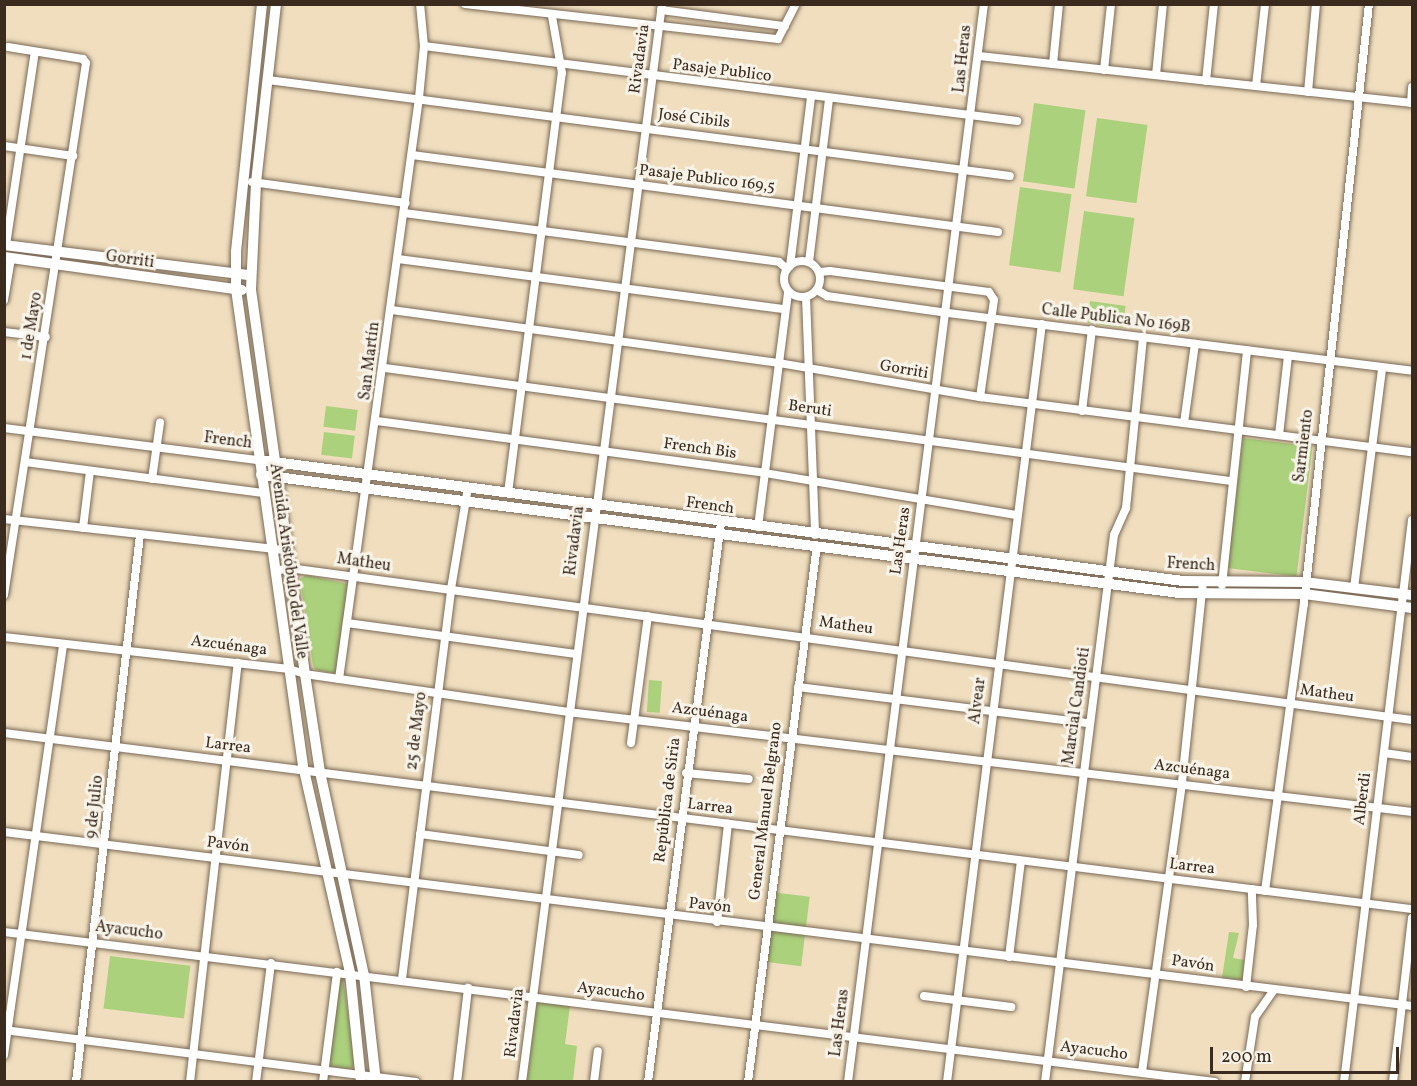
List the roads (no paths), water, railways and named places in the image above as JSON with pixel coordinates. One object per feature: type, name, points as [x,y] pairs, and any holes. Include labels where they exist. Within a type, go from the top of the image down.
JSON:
[{"type":"main road","name":"Avenida Aristóbulo del Valle","points":[[262,4],[242,181],[236,290],[258,460],[304,770],[350,973],[361,1078]]},
{"type":"main road","name":"Avenida Aristóbulo del Valle","points":[[276,4],[256,183],[251,290],[286,550],[320,772],[364,975],[376,1079]]},
{"type":"main road","name":"Gorriti","points":[[5,245],[235,276],[250,275]]},
{"type":"main road","name":"Gorriti","points":[[8,258],[236,290],[251,290]]},
{"type":"main road","name":"French","points":[[258,460],[274,461],[368,481]]},
{"type":"main road","name":"French","points":[[261,475],[276,474],[368,481],[1110,578],[1203,588],[1304,582],[1408,595]]},
{"type":"main road","name":"French","points":[[467,493],[508,493],[594,511]]},
{"type":"main road","name":"French","points":[[720,527],[758,527],[816,540]]},
{"type":"main road","name":"French","points":[[1222,587],[1304,594],[1407,607]]},
{"type":"street","name":"San Martín","points":[[339,679],[385,368],[419,98],[424,46],[420,4]]},
{"type":"street","points":[[465,4],[659,28],[778,39],[796,4]]},
{"type":"street","name":"Las Heras","points":[[848,1082],[914,552],[948,313],[984,4]]},
{"type":"street","points":[[1053,64],[1059,4]]},
{"type":"street","points":[[1104,70],[1111,4]]},
{"type":"street","points":[[1156,75],[1163,4]]},
{"type":"street","points":[[1206,81],[1214,4]]},
{"type":"street","points":[[1256,86],[1265,4]]},
{"type":"street","points":[[1308,92],[1316,4]]},
{"type":"street","name":"Sarmiento","points":[[1265,891],[1304,594],[1369,4]]},
{"type":"street","points":[[662,7],[785,26]]},
{"type":"street","name":"Rivadavia","points":[[522,1082],[594,511],[662,7]]},
{"type":"street","points":[[508,493],[557,116],[560,65],[552,16]]},
{"type":"street","name":"Pasaje Publico","points":[[424,46],[653,77],[1017,121]]},
{"type":"street","points":[[5,245],[35,52],[8,47]]},
{"type":"street","name":"1 de Mayo","points":[[4,595],[73,156],[85,61],[35,52]]},
{"type":"street","points":[[978,56],[1412,103],[1413,87]]},
{"type":"street","name":"José Cibils","points":[[267,80],[1010,176]]},
{"type":"street","points":[[758,527],[788,292],[783,280],[788,267],[812,97]]},
{"type":"street","points":[[788,292],[806,297],[817,290],[819,273],[809,262],[829,99]]},
{"type":"street","points":[[4,146],[73,156]]},
{"type":"street","name":"Pasaje Publico 169,5","points":[[412,155],[998,232]]},
{"type":"street","points":[[242,181],[406,203]]},
{"type":"street","points":[[404,213],[779,262],[788,267],[809,262]]},
{"type":"street","points":[[4,300],[8,258]]},
{"type":"street","points":[[399,260],[785,309]]},
{"type":"street","points":[[819,273],[830,271],[989,292],[994,300],[980,397]]},
{"type":"street","name":"Calle Publica No 169B","points":[[817,290],[827,296],[948,313],[1413,372]]},
{"type":"street","points":[[806,297],[816,540]]},
{"type":"street","name":"Gorriti","points":[[392,310],[779,363],[980,397],[1413,452]]},
{"type":"street","name":"Alvear","points":[[947,1082],[973,855],[1042,324]]},
{"type":"street","points":[[1082,411],[1092,330]]},
{"type":"street","points":[[4,332],[45,337]]},
{"type":"street","name":"Marcial Candioti","points":[[1045,1082],[1095,676],[1116,530],[1126,508],[1133,417],[1143,337]]},
{"type":"street","points":[[1184,423],[1195,344]]},
{"type":"street","points":[[1222,587],[1231,481],[1247,350]]},
{"type":"street","points":[[1279,435],[1288,356]]},
{"type":"street","name":"Beruti","points":[[385,368],[772,418],[930,443],[1231,481]]},
{"type":"street","points":[[1353,588],[1382,368]]},
{"type":"street","name":"French Bis","points":[[377,421],[765,473],[813,483],[1017,515]]},
{"type":"street","points":[[152,479],[160,423]]},
{"type":"street","name":"French","points":[[4,428],[258,460]]},
{"type":"street","points":[[25,462],[263,493]]},
{"type":"street","points":[[83,528],[90,471]]},
{"type":"street","name":"25 de Mayo","points":[[402,980],[437,694],[467,493]]},
{"type":"street","points":[[4,519],[272,551],[286,550]]},
{"type":"street","name":"Alberdi","points":[[1344,1082],[1388,718],[1407,607],[1413,520]]},
{"type":"street","name":"República de Siria","points":[[648,1082],[692,726],[720,527]]},
{"type":"street","name":"9 de Julio","points":[[76,1082],[106,845],[125,651],[140,535]]},
{"type":"street","name":"General Manuel Belgrano","points":[[748,1082],[816,540]]},
{"type":"street","name":"Matheu","points":[[275,571],[289,568],[903,649],[1413,720]]},
{"type":"street","points":[[1145,1075],[1155,974],[1182,783],[1203,588]]},
{"type":"street","points":[[631,743],[648,616]]},
{"type":"street","points":[[347,623],[576,654]]},
{"type":"street","name":"Azcuénaga","points":[[4,637],[63,646],[289,669],[305,674],[568,712],[1413,812]]},
{"type":"street","points":[[4,1055],[33,836],[63,646]]},
{"type":"street","points":[[190,1082],[238,663]]},
{"type":"street","points":[[798,687],[1089,723]]},
{"type":"street","name":"Larrea","points":[[4,733],[878,844],[1413,909]]},
{"type":"street","points":[[1384,753],[1413,757]]},
{"type":"street","points":[[687,773],[749,779]]},
{"type":"street","points":[[717,922],[728,824]]},
{"type":"street","name":"Pavón","points":[[4,832],[717,922],[1155,974],[1273,991],[1413,1006]]},
{"type":"street","points":[[420,834],[579,855]]},
{"type":"street","points":[[1009,957],[1021,861]]},
{"type":"street","points":[[1246,987],[1253,925],[1252,890]]},
{"type":"street","points":[[1393,1082],[1413,918]]},
{"type":"street","name":"Ayacucho","points":[[4,932],[271,963],[951,1048],[1145,1075],[1215,1082]]},
{"type":"street","points":[[256,1082],[271,963]]},
{"type":"street","points":[[323,1082],[337,972]]},
{"type":"street","points":[[457,1082],[468,988]]},
{"type":"street","points":[[1245,1082],[1255,1017],[1273,991]]},
{"type":"street","points":[[924,996],[1011,1007]]},
{"type":"street","points":[[6,1030],[259,1061],[325,1070],[361,1078],[416,1082]]},
{"type":"street","points":[[594,1082],[598,1051]]}]
